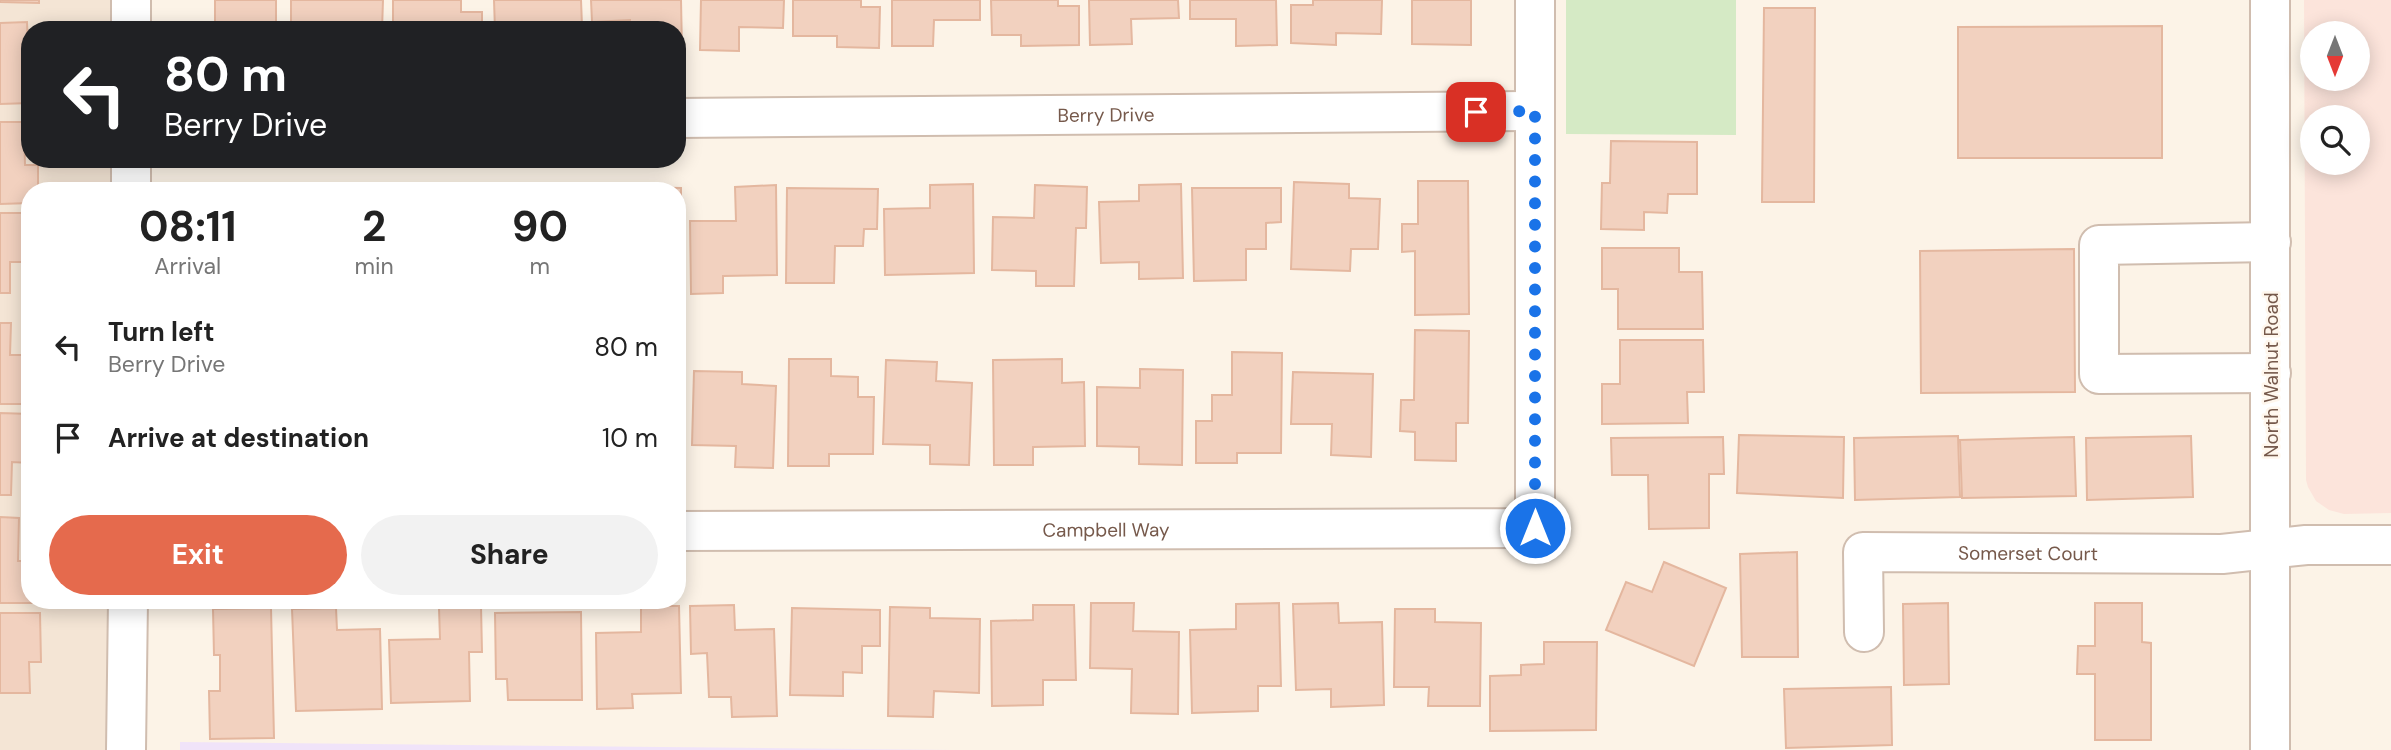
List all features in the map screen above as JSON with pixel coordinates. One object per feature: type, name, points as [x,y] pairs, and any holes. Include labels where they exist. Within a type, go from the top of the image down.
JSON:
[{"type":"street","points":[[131,0],[131,21]]},
{"type":"street","points":[[1535,0],[1535,111]]},
{"type":"street","name":"North Walnut Road","points":[[2270,0],[2270,750]]},
{"type":"street","name":"Berry Drive","points":[[686,118],[1535,111]]},
{"type":"street","name":"Campbell Way","points":[[686,531],[1535,528],[1535,111]]},
{"type":"street","points":[[2271,242],[2099,245],[2099,374],[2271,373]]},
{"type":"street","points":[[2272,549],[2306,545],[2391,545]]},
{"type":"street","name":"Somerset Court","points":[[1864,632],[1863,552],[2222,554],[2272,549]]},
{"type":"street","points":[[126,750],[128,609]]},
{"type":"shaded area","points":[[0,0],[114,0],[114,21],[21,21],[21,168],[113,168],[113,182],[21,182],[21,609],[109,609],[108,750],[0,750]]},
{"type":"shaded area","points":[[2304,0],[2391,0],[2391,513],[2344,514],[2329,510],[2316,501],[2308,487],[2305,175],[2370,175],[2370,105],[2304,105],[2304,91],[2370,91],[2370,21],[2304,21]]},
{"type":"shaded area","points":[[180,742],[952,750],[180,750]]},
{"type":"green space","points":[[1566,0],[1736,0],[1736,135],[1566,134]]},
{"type":"building","points":[[39,0],[39,3],[0,2]]},
{"type":"building","points":[[215,0],[276,0],[276,21],[215,21]]},
{"type":"building","points":[[291,0],[383,0],[382,21],[291,21]]},
{"type":"building","points":[[393,0],[461,0],[461,12],[482,12],[482,21],[393,21]]},
{"type":"building","points":[[494,0],[581,0],[582,21],[495,21]]},
{"type":"building","points":[[591,0],[681,0],[681,21],[592,21]]},
{"type":"building","points":[[701,0],[784,0],[783,28],[739,27],[739,51],[700,50]]},
{"type":"building","points":[[793,0],[861,0],[861,7],[880,7],[879,48],[837,47],[837,36],[793,36]]},
{"type":"building","points":[[892,0],[980,0],[980,20],[934,20],[933,46],[892,46]]},
{"type":"building","points":[[991,0],[1058,0],[1058,6],[1079,6],[1079,45],[1021,46],[1021,35],[992,35]]},
{"type":"building","points":[[1089,0],[1178,0],[1179,18],[1131,19],[1132,44],[1090,45]]},
{"type":"building","points":[[1190,0],[1276,0],[1277,45],[1236,46],[1236,19],[1190,19]]},
{"type":"building","points":[[1313,0],[1382,0],[1381,34],[1336,33],[1336,45],[1291,43],[1291,5],[1313,5]]},
{"type":"building","points":[[1412,0],[1471,0],[1471,45],[1412,44]]},
{"type":"building","points":[[1764,8],[1815,8],[1814,202],[1762,202]]},
{"type":"building","points":[[21,22],[21,103],[0,104],[0,23]]},
{"type":"building","points":[[2162,26],[2162,158],[1958,158],[1958,27]]},
{"type":"building","points":[[0,122],[21,122],[21,168],[38,168],[38,182],[21,182],[21,203],[0,204]]},
{"type":"building","points":[[1611,141],[1697,142],[1697,194],[1668,194],[1667,213],[1644,212],[1644,230],[1601,229],[1602,183],[1610,183]]},
{"type":"building","points":[[1418,181],[1468,181],[1469,314],[1415,315],[1415,251],[1402,252],[1402,224],[1418,224]]},
{"type":"building","points":[[1294,182],[1349,184],[1349,198],[1380,199],[1378,249],[1351,249],[1350,271],[1291,269]]},
{"type":"building","points":[[973,184],[974,273],[885,275],[884,209],[930,208],[930,185]]},
{"type":"building","points":[[1181,184],[1183,278],[1139,279],[1139,262],[1101,263],[1099,202],[1139,201],[1139,185]]},
{"type":"building","points":[[776,185],[777,275],[723,276],[723,293],[691,294],[690,221],[736,221],[735,187]]},
{"type":"building","points":[[1035,185],[1087,187],[1086,228],[1076,228],[1074,286],[1036,286],[1036,271],[992,270],[993,217],[1034,218]]},
{"type":"building","points":[[787,188],[878,189],[877,229],[864,229],[863,246],[835,246],[834,283],[786,283]]},
{"type":"building","points":[[1192,188],[1281,188],[1281,222],[1266,223],[1266,249],[1246,249],[1246,280],[1194,281]]},
{"type":"building","points":[[0,213],[21,213],[21,262],[10,262],[10,293],[0,293]]},
{"type":"building","points":[[1602,248],[1679,248],[1679,272],[1702,272],[1703,329],[1618,329],[1618,289],[1602,289]]},
{"type":"building","points":[[2074,249],[2075,392],[1921,393],[1920,251]]},
{"type":"building","points":[[0,323],[11,323],[10,355],[21,355],[21,404],[0,404]]},
{"type":"building","points":[[1415,330],[1469,331],[1468,423],[1456,423],[1456,461],[1415,460],[1415,432],[1400,431],[1401,400],[1414,400]]},
{"type":"building","points":[[1620,340],[1703,340],[1704,392],[1687,392],[1688,423],[1602,424],[1602,384],[1620,384]]},
{"type":"building","points":[[1232,352],[1282,353],[1281,453],[1237,453],[1237,463],[1196,463],[1196,421],[1212,421],[1212,395],[1232,395]]},
{"type":"building","points":[[789,359],[831,359],[831,376],[858,377],[858,397],[874,397],[873,454],[829,454],[829,466],[788,466]]},
{"type":"building","points":[[1062,359],[1062,383],[1084,382],[1085,446],[1033,447],[1033,465],[994,465],[993,360]]},
{"type":"building","points":[[886,360],[937,362],[936,381],[972,383],[969,465],[930,464],[930,445],[883,444]]},
{"type":"building","points":[[1140,369],[1183,370],[1182,465],[1139,464],[1139,447],[1097,446],[1097,387],[1140,388]]},
{"type":"building","points":[[694,371],[742,372],[742,384],[776,386],[773,468],[735,467],[736,446],[692,445]]},
{"type":"building","points":[[1293,372],[1373,374],[1371,457],[1331,455],[1332,424],[1291,424]]},
{"type":"building","points":[[0,413],[21,414],[21,462],[12,462],[11,495],[0,495]]},
{"type":"building","points":[[1739,435],[1844,437],[1843,498],[1737,493]]},
{"type":"building","points":[[1958,436],[1960,497],[1855,500],[1854,438]]},
{"type":"building","points":[[2191,436],[2193,497],[2087,500],[2086,438]]},
{"type":"building","points":[[1723,437],[1724,474],[1709,474],[1709,528],[1649,529],[1648,475],[1612,475],[1611,438]]},
{"type":"building","points":[[2074,437],[2076,496],[1962,498],[1960,440]]},
{"type":"building","points":[[0,517],[19,518],[21,603],[0,603]]},
{"type":"building","points":[[1797,552],[1798,657],[1742,657],[1740,554]]},
{"type":"building","points":[[1664,562],[1726,588],[1694,666],[1606,630],[1626,582],[1652,592]]},
{"type":"building","points":[[1091,603],[1134,603],[1133,631],[1179,632],[1178,714],[1131,713],[1132,669],[1090,668]]},
{"type":"building","points":[[1279,603],[1281,686],[1258,686],[1258,711],[1192,713],[1190,630],[1236,629],[1236,604]]},
{"type":"building","points":[[1338,603],[1339,623],[1382,622],[1384,705],[1331,707],[1331,689],[1296,690],[1293,604]]},
{"type":"building","points":[[1948,603],[1949,684],[1904,685],[1903,604]]},
{"type":"building","points":[[2095,603],[2142,603],[2142,642],[2151,643],[2151,740],[2095,740],[2095,674],[2077,674],[2078,646],[2095,646]]},
{"type":"building","points":[[734,605],[735,630],[774,629],[777,716],[732,717],[731,697],[709,697],[707,653],[691,654],[690,606]]},
{"type":"building","points":[[1033,605],[1074,605],[1076,680],[1043,680],[1043,705],[992,706],[991,621],[1033,620]]},
{"type":"building","points":[[890,607],[930,608],[930,618],[980,619],[979,693],[934,691],[933,717],[888,716]]},
{"type":"building","points":[[792,608],[880,610],[880,646],[862,646],[862,673],[843,672],[843,696],[790,695]]},
{"type":"building","points":[[213,609],[271,609],[274,738],[210,739],[209,691],[220,691],[220,655],[214,655]]},
{"type":"building","points":[[292,609],[336,609],[337,630],[380,629],[382,709],[296,711]]},
{"type":"building","points":[[439,609],[481,609],[482,652],[469,652],[470,701],[391,703],[389,640],[440,639]]},
{"type":"building","points":[[641,609],[679,609],[681,693],[632,694],[633,708],[597,709],[596,633],[641,632]]},
{"type":"building","points":[[1395,609],[1435,609],[1435,622],[1481,623],[1480,706],[1428,706],[1429,687],[1394,687]]},
{"type":"building","points":[[581,612],[582,700],[508,700],[507,679],[496,679],[495,613]]},
{"type":"building","points":[[0,613],[40,613],[41,662],[29,662],[30,693],[0,693]]},
{"type":"building","points":[[1544,642],[1597,642],[1596,730],[1490,731],[1490,676],[1521,675],[1521,665],[1544,664]]},
{"type":"building","points":[[1891,687],[1892,745],[1786,748],[1784,689]]},
{"type":"route","points":[[1476,112],[1535,111],[1535,528]]}]
